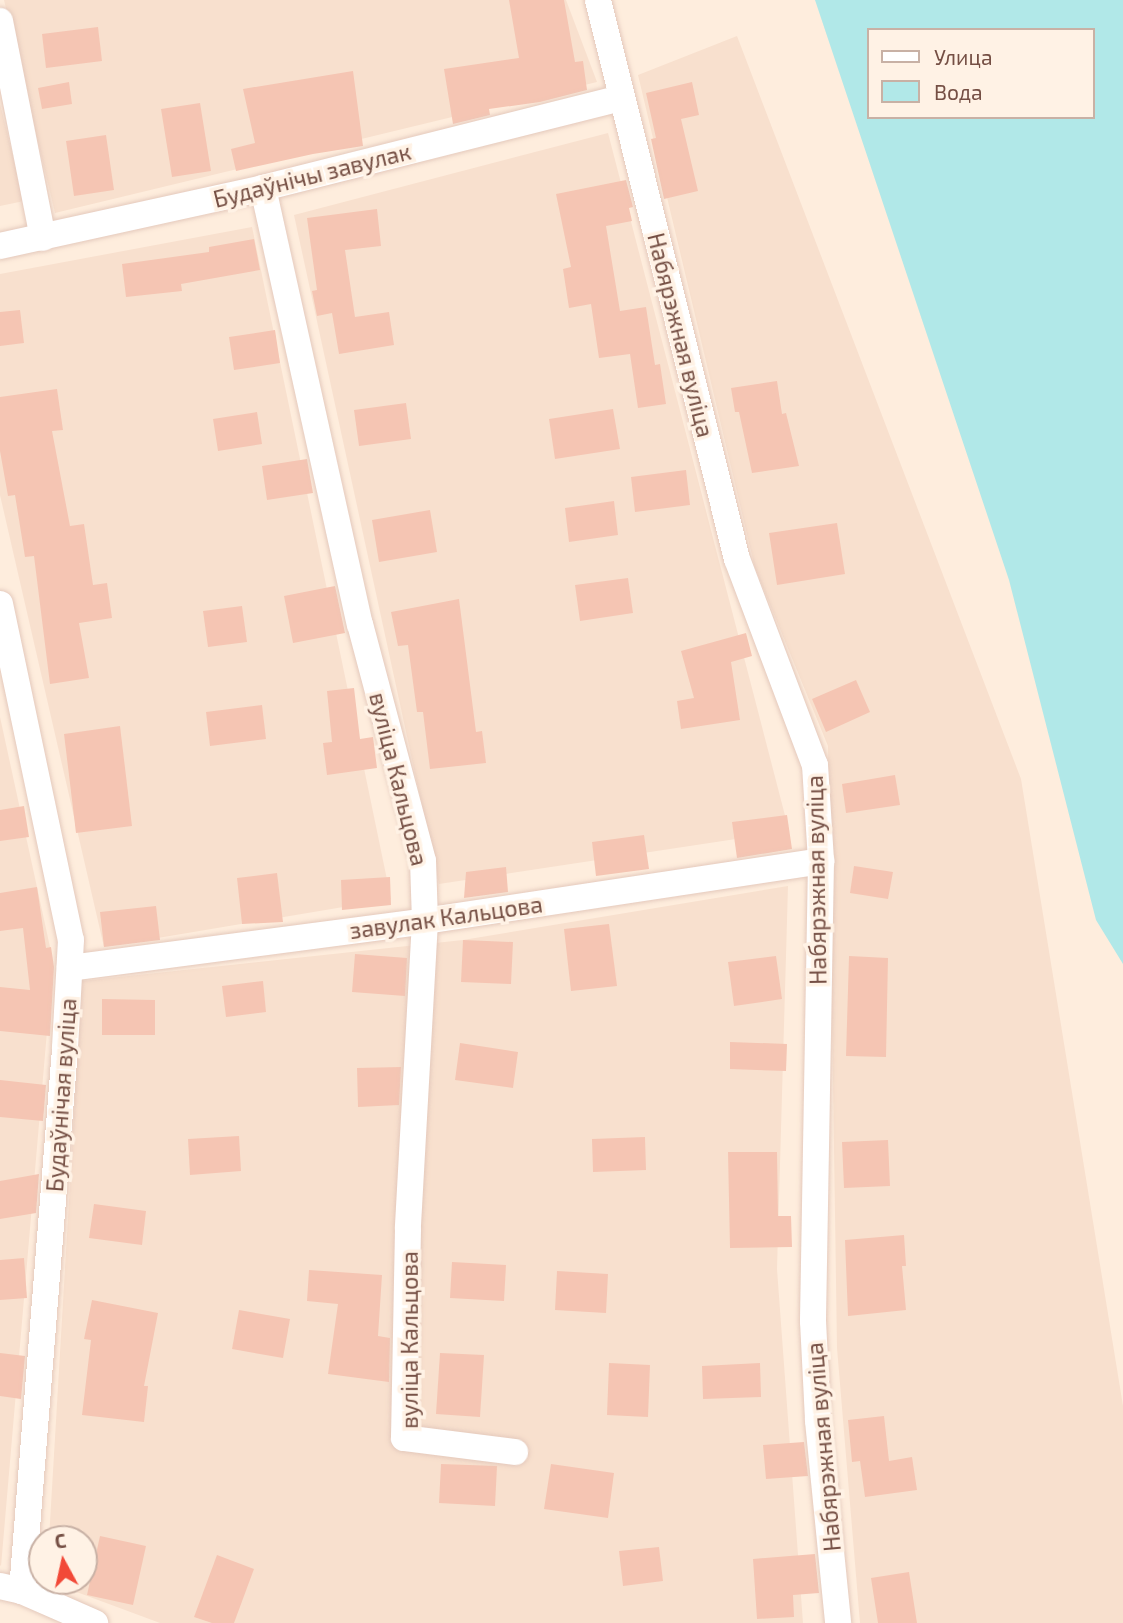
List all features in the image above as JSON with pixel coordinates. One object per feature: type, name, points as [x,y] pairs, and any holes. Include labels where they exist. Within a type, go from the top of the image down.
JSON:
[{"type":"street","name":"Набярэжная вуліца","points":[[598,0],[737,559],[815,765],[821,861],[813,1321],[818,1421],[838,1623]]},
{"type":"street","points":[[0,21],[43,238]]},
{"type":"street","name":"Будаўнічы завулак","points":[[0,246],[263,188],[622,98]]},
{"type":"street","name":"вуліца Кальцова","points":[[263,188],[360,624],[423,861],[425,921],[408,1229],[404,1438],[515,1452]]},
{"type":"street","name":"Будаўнічая вуліца","points":[[0,604],[71,940],[11,1589]]},
{"type":"street","name":"завулак Кальцова","points":[[70,968],[425,921],[821,861]]},
{"type":"street","points":[[11,1589],[95,1623]]},
{"type":"shaded area","points":[[4,0],[566,0],[597,82],[55,213]]},
{"type":"shaded area","points":[[737,36],[1021,779],[1123,1406],[1123,1623],[860,1623],[837,1348],[828,746],[755,568],[638,75]]},
{"type":"shaded area","points":[[0,104],[24,201],[0,206]]},
{"type":"shaded area","points":[[608,133],[789,831],[439,884],[294,215]]},
{"type":"shaded area","points":[[252,227],[391,899],[104,947],[0,495],[0,274]]},
{"type":"shaded area","points":[[0,717],[53,961],[1,1566],[0,1565]]},
{"type":"shaded area","points":[[788,886],[777,1269],[803,1623],[160,1623],[85,1595],[98,1595],[98,1525],[50,1525],[82,981],[463,940]]},
{"type":"water","points":[[815,0],[1123,0],[1123,964],[1096,920],[1009,580]]},
{"type":"building","points":[[509,0],[564,0],[575,62],[583,61],[587,90],[540,102],[489,109],[490,115],[453,124],[444,69],[519,58]]},
{"type":"building","points":[[98,27],[102,61],[46,68],[42,34]]},
{"type":"building","points":[[353,71],[363,146],[236,171],[231,149],[255,143],[243,89]]},
{"type":"building","points":[[69,82],[72,104],[42,109],[38,88]]},
{"type":"building","points":[[692,82],[699,115],[681,119],[698,191],[664,199],[651,139],[656,138],[646,93]]},
{"type":"building","points":[[200,103],[211,171],[172,177],[161,109]]},
{"type":"building","points":[[106,135],[114,190],[74,196],[66,141]]},
{"type":"building","points":[[626,180],[633,207],[629,208],[632,221],[606,226],[620,311],[646,307],[655,365],[660,364],[666,404],[638,408],[630,354],[599,358],[591,304],[569,308],[563,269],[571,267],[556,194]]},
{"type":"building","points":[[377,209],[381,246],[345,250],[355,317],[389,312],[394,345],[339,354],[332,313],[317,316],[312,291],[317,290],[307,218]]},
{"type":"building","points":[[254,239],[260,270],[181,284],[182,291],[126,297],[122,264],[209,252],[209,247]]},
{"type":"building","points":[[20,310],[24,343],[0,346],[0,312]]},
{"type":"building","points":[[275,330],[280,363],[234,370],[229,337]]},
{"type":"building","points":[[777,381],[782,414],[786,413],[799,466],[752,473],[731,388]]},
{"type":"building","points":[[57,389],[63,430],[52,431],[70,526],[84,524],[93,585],[107,583],[112,618],[79,623],[89,678],[50,684],[34,556],[25,557],[15,495],[8,496],[0,451],[0,397]]},
{"type":"building","points":[[406,403],[411,439],[359,446],[354,410]]},
{"type":"building","points":[[613,409],[620,449],[555,459],[549,419]]},
{"type":"building","points":[[257,412],[262,444],[218,451],[213,419]]},
{"type":"building","points":[[307,459],[313,493],[267,500],[262,466]]},
{"type":"building","points":[[686,470],[690,505],[635,512],[631,477]]},
{"type":"building","points":[[614,501],[618,535],[569,542],[565,508]]},
{"type":"building","points":[[430,510],[437,552],[379,562],[372,520]]},
{"type":"building","points":[[837,523],[845,574],[777,585],[769,533]]},
{"type":"building","points":[[628,578],[633,613],[580,621],[575,585]]},
{"type":"building","points":[[335,586],[345,633],[293,643],[284,596]]},
{"type":"building","points":[[459,599],[476,732],[482,731],[486,763],[430,769],[423,712],[417,712],[408,645],[398,646],[391,612]]},
{"type":"building","points":[[242,606],[247,642],[208,647],[203,611]]},
{"type":"building","points":[[746,633],[752,656],[731,662],[740,720],[681,729],[677,701],[694,698],[681,651]]},
{"type":"building","points":[[856,680],[870,712],[826,732],[812,699]]},
{"type":"building","points":[[354,688],[360,739],[373,737],[377,768],[327,775],[323,743],[332,742],[327,691]]},
{"type":"building","points":[[262,705],[266,739],[210,746],[206,712]]},
{"type":"building","points":[[120,726],[132,826],[76,833],[64,734]]},
{"type":"building","points":[[895,775],[900,805],[846,813],[842,784]]},
{"type":"building","points":[[24,806],[29,837],[0,841],[0,810]]},
{"type":"building","points":[[787,815],[792,849],[737,858],[732,822]]},
{"type":"building","points":[[644,835],[649,869],[596,876],[592,842]]},
{"type":"building","points":[[854,866],[893,872],[888,899],[850,893]]},
{"type":"building","points":[[506,867],[508,892],[464,898],[466,872]]},
{"type":"building","points":[[277,873],[283,922],[242,924],[237,878]]},
{"type":"building","points":[[390,877],[391,905],[342,910],[341,880]]},
{"type":"building","points":[[37,887],[46,948],[51,947],[54,967],[50,1036],[0,1031],[0,987],[30,990],[23,928],[0,931],[0,893]]},
{"type":"building","points":[[156,906],[160,940],[104,947],[100,912]]},
{"type":"building","points":[[609,924],[617,986],[571,991],[564,929]]},
{"type":"building","points":[[463,940],[513,942],[511,984],[461,982]]},
{"type":"building","points":[[355,954],[407,958],[405,996],[352,992]]},
{"type":"building","points":[[776,956],[782,999],[734,1006],[728,962]]},
{"type":"building","points":[[849,956],[888,958],[886,1057],[846,1056]]},
{"type":"building","points":[[263,981],[266,1012],[226,1017],[222,986]]},
{"type":"building","points":[[102,999],[155,1000],[155,1035],[102,1035]]},
{"type":"building","points":[[730,1042],[787,1044],[786,1071],[730,1069]]},
{"type":"building","points":[[460,1043],[518,1052],[513,1088],[455,1080]]},
{"type":"building","points":[[401,1067],[399,1105],[358,1107],[357,1068]]},
{"type":"building","points":[[0,1080],[46,1085],[43,1121],[0,1117]]},
{"type":"building","points":[[239,1136],[241,1171],[190,1175],[188,1139]]},
{"type":"building","points":[[645,1137],[646,1170],[593,1172],[592,1139]]},
{"type":"building","points":[[888,1140],[890,1186],[844,1188],[842,1142]]},
{"type":"building","points":[[728,1152],[777,1152],[778,1216],[791,1216],[792,1247],[730,1248]]},
{"type":"building","points":[[39,1174],[36,1213],[0,1219],[0,1181]]},
{"type":"building","points":[[94,1204],[146,1211],[142,1245],[89,1238]]},
{"type":"building","points":[[904,1235],[906,1266],[902,1266],[906,1310],[848,1316],[845,1240]]},
{"type":"building","points":[[24,1258],[27,1298],[0,1300],[0,1260]]},
{"type":"building","points":[[452,1262],[506,1265],[504,1301],[450,1298]]},
{"type":"building","points":[[309,1270],[382,1275],[378,1336],[390,1338],[389,1382],[328,1374],[338,1304],[307,1301]]},
{"type":"building","points":[[557,1271],[608,1274],[606,1313],[555,1310]]},
{"type":"building","points":[[92,1300],[158,1313],[144,1386],[148,1386],[144,1422],[82,1415],[91,1340],[84,1339]]},
{"type":"building","points":[[239,1310],[290,1319],[283,1358],[232,1349]]},
{"type":"building","points":[[0,1353],[25,1356],[21,1399],[0,1396]]},
{"type":"building","points":[[440,1353],[484,1355],[480,1417],[436,1414]]},
{"type":"building","points":[[609,1363],[650,1365],[648,1417],[607,1415]]},
{"type":"building","points":[[760,1363],[761,1397],[703,1399],[702,1366]]},
{"type":"building","points":[[884,1416],[889,1461],[912,1457],[917,1490],[865,1497],[860,1461],[852,1462],[848,1420]]},
{"type":"building","points":[[804,1442],[808,1476],[766,1479],[763,1445]]},
{"type":"building","points":[[441,1464],[497,1466],[495,1506],[439,1503]]},
{"type":"building","points":[[551,1464],[614,1473],[608,1518],[544,1509]]},
{"type":"building","points":[[100,1536],[146,1546],[133,1605],[87,1595],[98,1595]]},
{"type":"building","points":[[659,1547],[663,1581],[623,1586],[619,1551]]},
{"type":"building","points":[[815,1554],[819,1593],[793,1595],[794,1617],[757,1619],[753,1559]]},
{"type":"building","points":[[217,1555],[254,1569],[234,1623],[212,1623],[194,1617]]},
{"type":"building","points":[[909,1572],[917,1623],[878,1623],[871,1578]]}]
